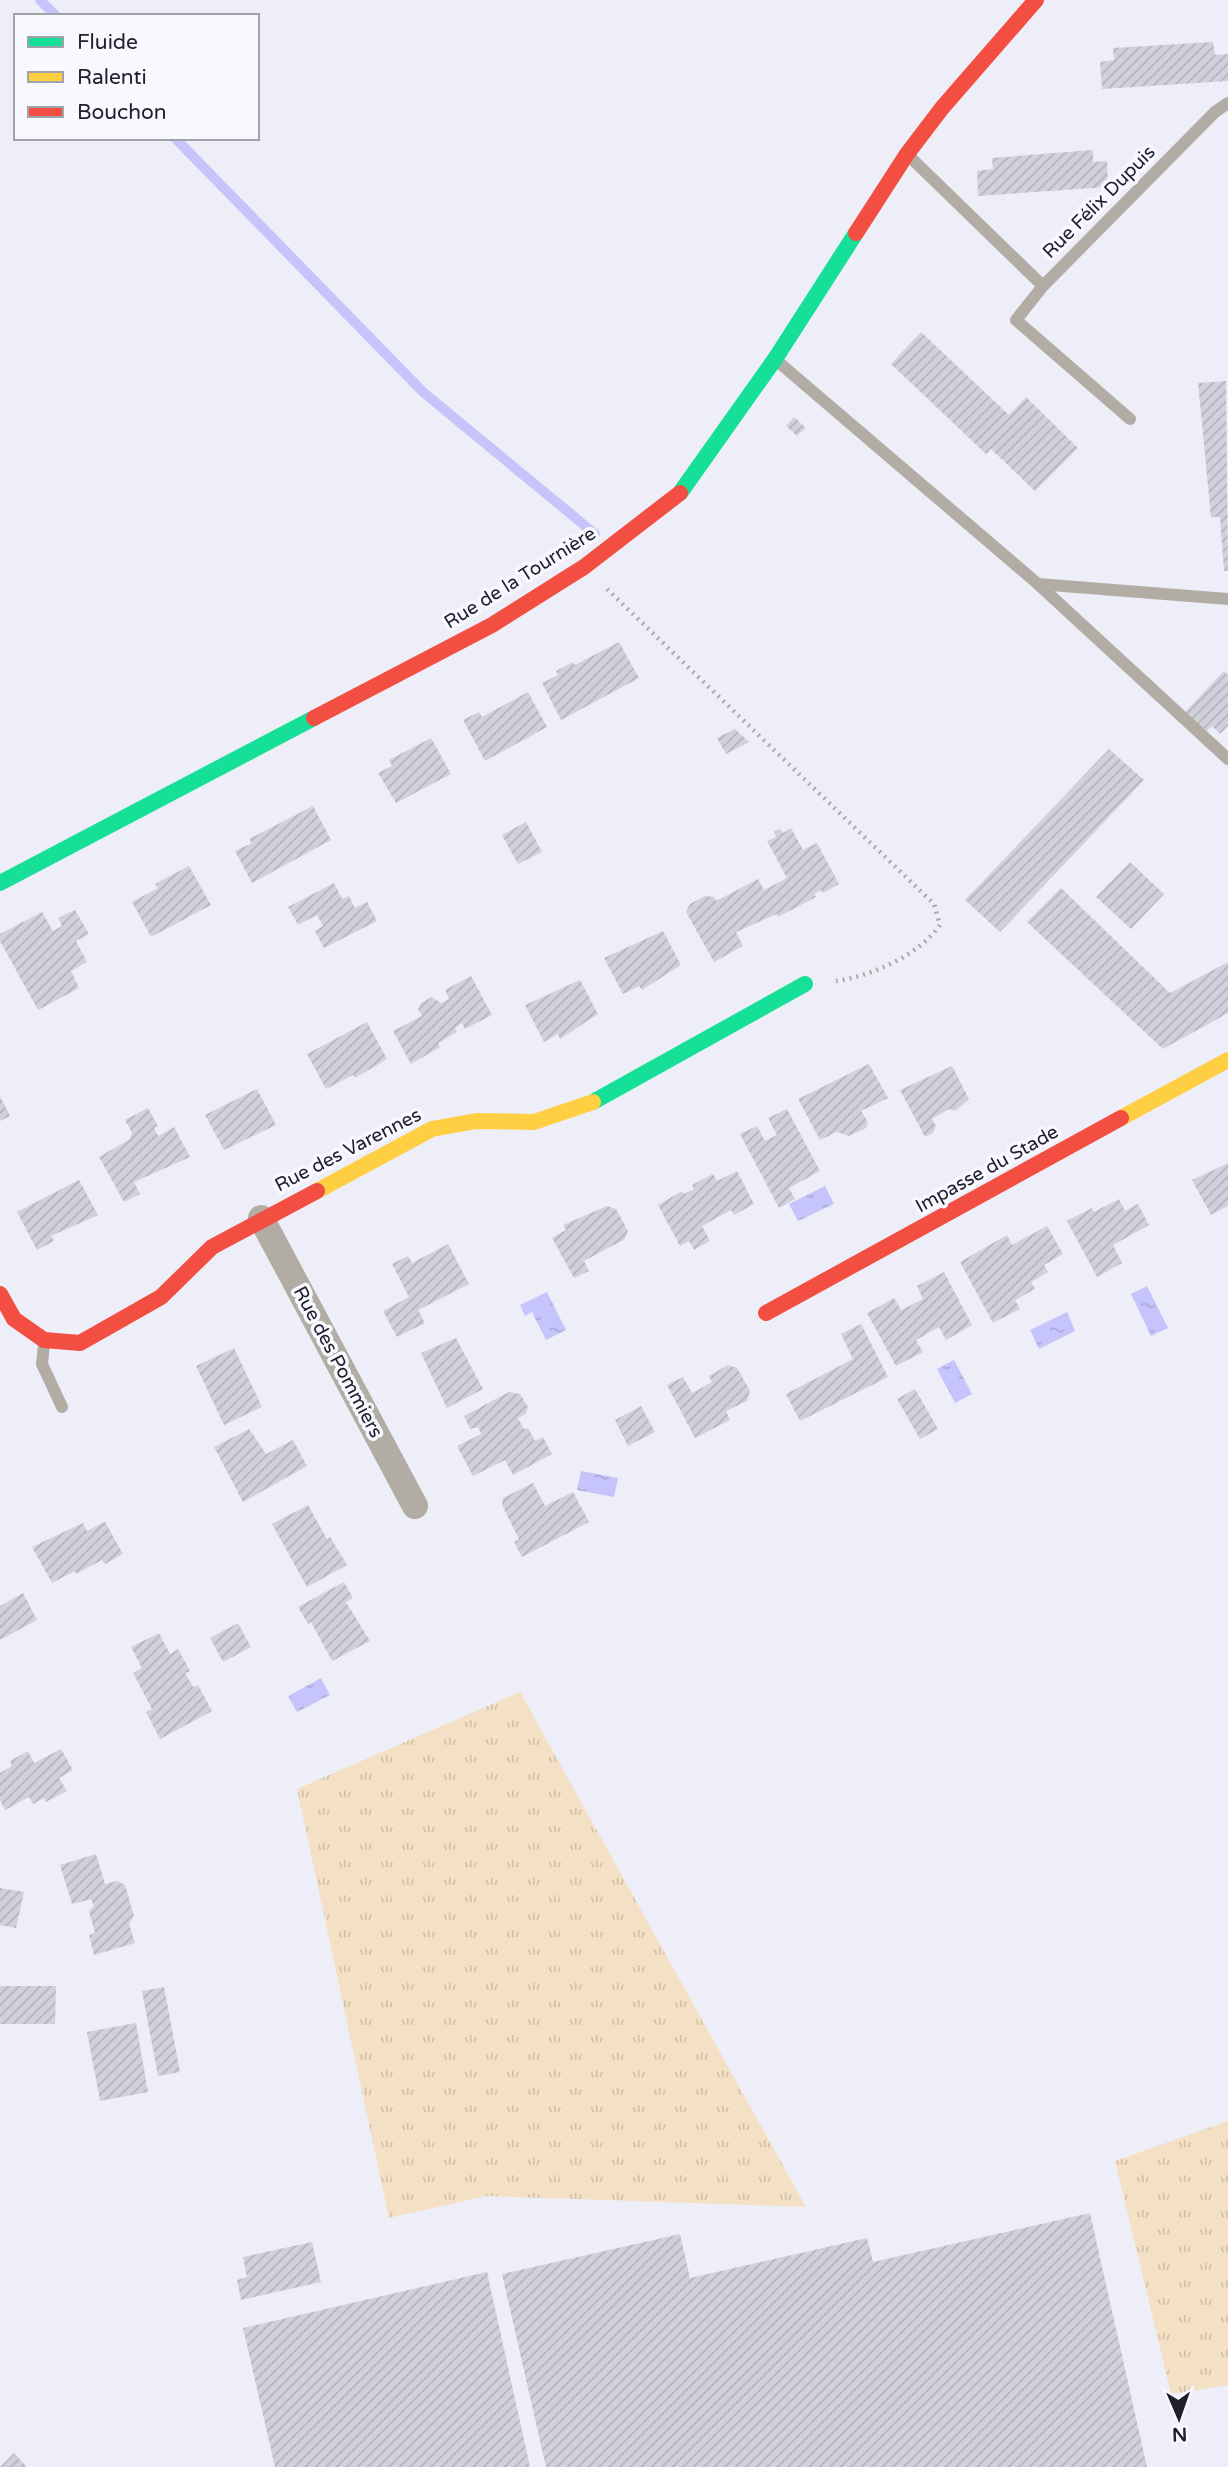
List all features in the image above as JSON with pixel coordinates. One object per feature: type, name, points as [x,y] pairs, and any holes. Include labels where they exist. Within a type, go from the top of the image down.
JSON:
[{"type":"street","name":"Rue de la Tournière","points":[[0,883],[492,625],[584,567],[680,493],[775,359],[907,154],[942,108],[1036,0]]},
{"type":"street","name":"Rue des Varennes","points":[[44,1340],[80,1343],[161,1297],[212,1247],[261,1218],[432,1129],[477,1121],[534,1122],[589,1104],[805,984]]},
{"type":"street","name":"Impasse du Stade","points":[[766,1313],[1228,1060]]},
{"type":"street","name":"Rue des Pommiers","points":[[261,1218],[415,1506]]},
{"type":"street","points":[[0,1294],[14,1319],[44,1340]]},
{"type":"lane","name":"Rue Félix Dupuis","points":[[907,154],[1043,286],[1228,103]]},
{"type":"lane","points":[[1043,286],[1016,320],[1130,419]]},
{"type":"lane","points":[[775,359],[1038,584],[1228,759]]},
{"type":"lane","points":[[1038,584],[1228,599]]},
{"type":"lane","points":[[44,1340],[43,1364],[62,1407]]},
{"type":"path","points":[[584,567],[934,904],[940,925],[930,940],[862,978],[805,984]]},
{"type":"green space","points":[[520,1692],[806,2207],[487,2196],[389,2218],[297,1789]]},
{"type":"green space","points":[[1228,2121],[1228,2385],[1171,2394],[1115,2161]]},
{"type":"water","points":[[825,1186],[834,1204],[798,1221],[789,1204]]},
{"type":"water","points":[[1147,1286],[1168,1328],[1151,1336],[1131,1294]]},
{"type":"water","points":[[547,1292],[566,1330],[546,1340],[532,1312],[525,1316],[520,1305]]},
{"type":"water","points":[[1067,1312],[1075,1331],[1039,1349],[1030,1330]]},
{"type":"water","points":[[954,1360],[972,1394],[955,1403],[937,1369]]},
{"type":"water","points":[[581,1471],[618,1478],[614,1497],[577,1490]]},
{"type":"water","points":[[321,1678],[330,1695],[297,1712],[288,1696]]},
{"type":"building","points":[[1213,42],[1215,55],[1228,54],[1228,81],[1102,89],[1100,62],[1114,60],[1113,48]]},
{"type":"building","points":[[1093,150],[1093,162],[1107,161],[1108,187],[978,196],[977,171],[993,169],[992,158]]},
{"type":"building","points":[[921,332],[1009,415],[1026,397],[1078,448],[1035,491],[991,449],[986,454],[891,364]]},
{"type":"building","points":[[1226,381],[1228,571],[1224,571],[1220,517],[1211,517],[1198,383]]},
{"type":"building","points":[[794,417],[806,428],[797,436],[786,426]]},
{"type":"building","points":[[619,642],[639,678],[561,720],[542,683],[558,675],[556,671],[573,662],[575,665]]},
{"type":"building","points":[[1224,671],[1228,675],[1228,726],[1220,734],[1212,726],[1206,732],[1185,712]]},
{"type":"building","points":[[528,692],[547,727],[485,761],[463,720],[479,712],[482,717]]},
{"type":"building","points":[[735,729],[749,742],[726,754],[717,738]]},
{"type":"building","points":[[431,738],[451,774],[396,803],[378,773],[392,766],[389,760]]},
{"type":"building","points":[[1109,749],[1144,780],[1000,932],[965,900]]},
{"type":"building","points":[[313,806],[331,840],[252,883],[235,851],[252,843],[249,839]]},
{"type":"building","points":[[526,822],[542,852],[518,864],[502,835]]},
{"type":"building","points":[[791,828],[803,850],[817,843],[839,884],[823,893],[821,890],[814,894],[816,897],[778,917],[777,914],[736,932],[743,946],[714,962],[686,912],[690,904],[705,896],[714,897],[716,901],[758,879],[764,890],[787,878],[767,841],[776,837],[774,832],[780,829],[783,833]]},
{"type":"building","points":[[1130,862],[1164,894],[1131,929],[1096,897]]},
{"type":"building","points":[[189,866],[211,905],[151,937],[132,902],[158,888],[155,884]]},
{"type":"building","points":[[334,883],[342,899],[349,896],[355,908],[367,902],[377,921],[324,948],[315,931],[323,926],[317,915],[298,925],[288,907]]},
{"type":"building","points":[[1061,888],[1170,993],[1228,962],[1228,1013],[1163,1049],[1027,922]]},
{"type":"building","points":[[75,910],[89,934],[76,941],[87,962],[71,971],[79,988],[38,1010],[0,941],[0,934],[42,912],[53,931],[62,926],[58,918]]},
{"type":"building","points":[[663,931],[681,965],[642,990],[639,986],[623,994],[604,958]]},
{"type":"building","points":[[471,976],[492,1015],[465,1029],[462,1023],[455,1028],[457,1032],[438,1043],[440,1047],[411,1064],[393,1031],[422,1016],[418,1010],[421,1003],[432,997],[441,1003],[449,999],[445,990]]},
{"type":"building","points":[[580,980],[598,1014],[560,1039],[558,1034],[544,1042],[525,1005]]},
{"type":"building","points":[[367,1022],[387,1059],[355,1078],[353,1075],[326,1089],[307,1054]]},
{"type":"building","points":[[869,1064],[888,1098],[861,1111],[868,1122],[866,1128],[849,1136],[837,1132],[820,1140],[798,1099]]},
{"type":"building","points":[[952,1066],[969,1099],[955,1111],[949,1109],[932,1119],[936,1126],[933,1133],[925,1137],[900,1090]]},
{"type":"building","points":[[257,1089],[276,1125],[224,1150],[205,1115]]},
{"type":"building","points":[[0,1096],[10,1116],[0,1121]]},
{"type":"building","points":[[148,1108],[158,1126],[154,1128],[158,1136],[174,1127],[190,1157],[134,1182],[140,1194],[124,1202],[99,1157],[130,1139],[132,1133],[125,1120]]},
{"type":"building","points":[[787,1109],[820,1171],[789,1188],[795,1199],[779,1208],[740,1134],[757,1126],[765,1141],[777,1135],[768,1118]]},
{"type":"building","points":[[1228,1163],[1228,1206],[1211,1215],[1192,1180]]},
{"type":"building","points":[[737,1171],[754,1204],[734,1215],[731,1210],[702,1226],[710,1241],[694,1250],[689,1241],[680,1246],[658,1205],[682,1191],[684,1194],[694,1189],[692,1185],[713,1174],[717,1181]]},
{"type":"building","points":[[79,1180],[98,1215],[51,1236],[54,1241],[37,1250],[17,1212]]},
{"type":"building","points":[[1119,1199],[1125,1211],[1138,1204],[1149,1225],[1113,1245],[1122,1263],[1097,1277],[1067,1221],[1092,1208],[1094,1212]]},
{"type":"building","points":[[607,1206],[616,1209],[628,1231],[625,1239],[584,1261],[589,1271],[574,1278],[552,1238],[566,1230],[563,1225]]},
{"type":"building","points":[[1047,1226],[1063,1254],[1044,1265],[1048,1272],[1031,1282],[1035,1289],[1015,1300],[1020,1309],[993,1323],[960,1262],[1007,1235],[1012,1245]]},
{"type":"building","points":[[448,1244],[469,1284],[418,1310],[425,1323],[397,1337],[383,1311],[409,1297],[392,1264],[408,1256],[412,1263]]},
{"type":"building","points":[[944,1272],[972,1325],[946,1340],[939,1327],[916,1340],[923,1352],[896,1366],[867,1313],[894,1298],[901,1310],[923,1299],[917,1286]]},
{"type":"building","points":[[861,1324],[888,1377],[800,1421],[786,1394],[853,1359],[841,1334]]},
{"type":"building","points":[[456,1338],[483,1389],[447,1408],[421,1353]]},
{"type":"building","points":[[234,1348],[262,1407],[224,1425],[196,1366]]},
{"type":"building","points":[[728,1365],[737,1368],[750,1391],[747,1401],[726,1411],[730,1420],[695,1438],[667,1385],[683,1377],[692,1393],[712,1382],[709,1376]]},
{"type":"building","points":[[915,1389],[938,1429],[920,1439],[897,1399]]},
{"type":"building","points":[[509,1392],[520,1394],[528,1407],[526,1414],[518,1418],[524,1429],[528,1428],[535,1441],[543,1437],[552,1454],[513,1475],[505,1460],[473,1476],[457,1446],[481,1434],[478,1427],[470,1429],[464,1416]]},
{"type":"building","points":[[641,1406],[655,1432],[628,1446],[615,1420]]},
{"type":"building","points":[[249,1429],[266,1454],[293,1440],[307,1466],[243,1502],[214,1447]]},
{"type":"building","points":[[533,1483],[545,1506],[573,1492],[589,1522],[522,1557],[514,1542],[519,1539],[502,1505],[503,1498]]},
{"type":"building","points":[[308,1505],[327,1539],[330,1537],[347,1565],[307,1587],[272,1524]]},
{"type":"building","points":[[105,1522],[123,1554],[105,1564],[102,1560],[52,1583],[32,1547],[83,1523],[87,1531]]},
{"type":"building","points":[[344,1582],[353,1598],[346,1602],[370,1641],[332,1661],[311,1622],[308,1624],[298,1607]]},
{"type":"building","points":[[23,1593],[37,1620],[0,1640],[0,1606]]},
{"type":"building","points":[[238,1623],[251,1647],[223,1662],[210,1638]]},
{"type":"building","points":[[159,1633],[170,1654],[178,1649],[190,1671],[185,1673],[193,1687],[198,1685],[212,1711],[160,1739],[146,1712],[152,1709],[133,1673],[142,1668],[131,1647]]},
{"type":"building","points":[[61,1749],[73,1770],[59,1778],[67,1791],[46,1802],[44,1798],[33,1804],[29,1797],[5,1810],[0,1800],[0,1773],[12,1766],[10,1761],[28,1751],[34,1763]]},
{"type":"building","points":[[96,1854],[105,1884],[117,1881],[125,1885],[134,1916],[129,1924],[135,1943],[94,1955],[89,1935],[95,1933],[89,1911],[94,1906],[91,1899],[72,1904],[60,1865]]},
{"type":"building","points":[[0,1888],[24,1892],[16,1928],[0,1925]]},
{"type":"building","points":[[0,1986],[56,1986],[55,2024],[0,2024]]},
{"type":"building","points":[[164,1987],[180,2072],[158,2076],[142,1991]]},
{"type":"building","points":[[136,2023],[148,2092],[100,2101],[87,2032]]},
{"type":"building","points":[[1090,2213],[1147,2467],[546,2467],[502,2274],[680,2234],[690,2278],[867,2238],[873,2262]]},
{"type":"building","points":[[312,2242],[321,2282],[241,2300],[237,2280],[247,2277],[243,2257]]},
{"type":"building","points":[[487,2272],[530,2467],[275,2467],[243,2328]]},
{"type":"building","points":[[14,2453],[27,2467],[0,2467]]},
{"type":"waterway","points":[[40,0],[54,14]]},
{"type":"waterway","points":[[177,140],[423,392],[595,534]]},
{"type":"traffic: fast","points":[[680,493],[775,359],[856,233]]},
{"type":"traffic: fast","points":[[0,883],[314,718]]},
{"type":"traffic: fast","points":[[593,1102],[805,984]]},
{"type":"traffic: slow","points":[[1121,1118],[1228,1060]]},
{"type":"traffic: slow","points":[[317,1191],[432,1129],[476,1121],[534,1122],[593,1102]]},
{"type":"traffic: jam","points":[[856,233],[907,154],[942,108],[1036,0]]},
{"type":"traffic: jam","points":[[314,718],[492,625],[584,567],[680,493]]},
{"type":"traffic: jam","points":[[766,1313],[1121,1118]]},
{"type":"traffic: jam","points":[[0,1294],[14,1319],[44,1340],[80,1343],[161,1297],[212,1247],[317,1191]]}]
